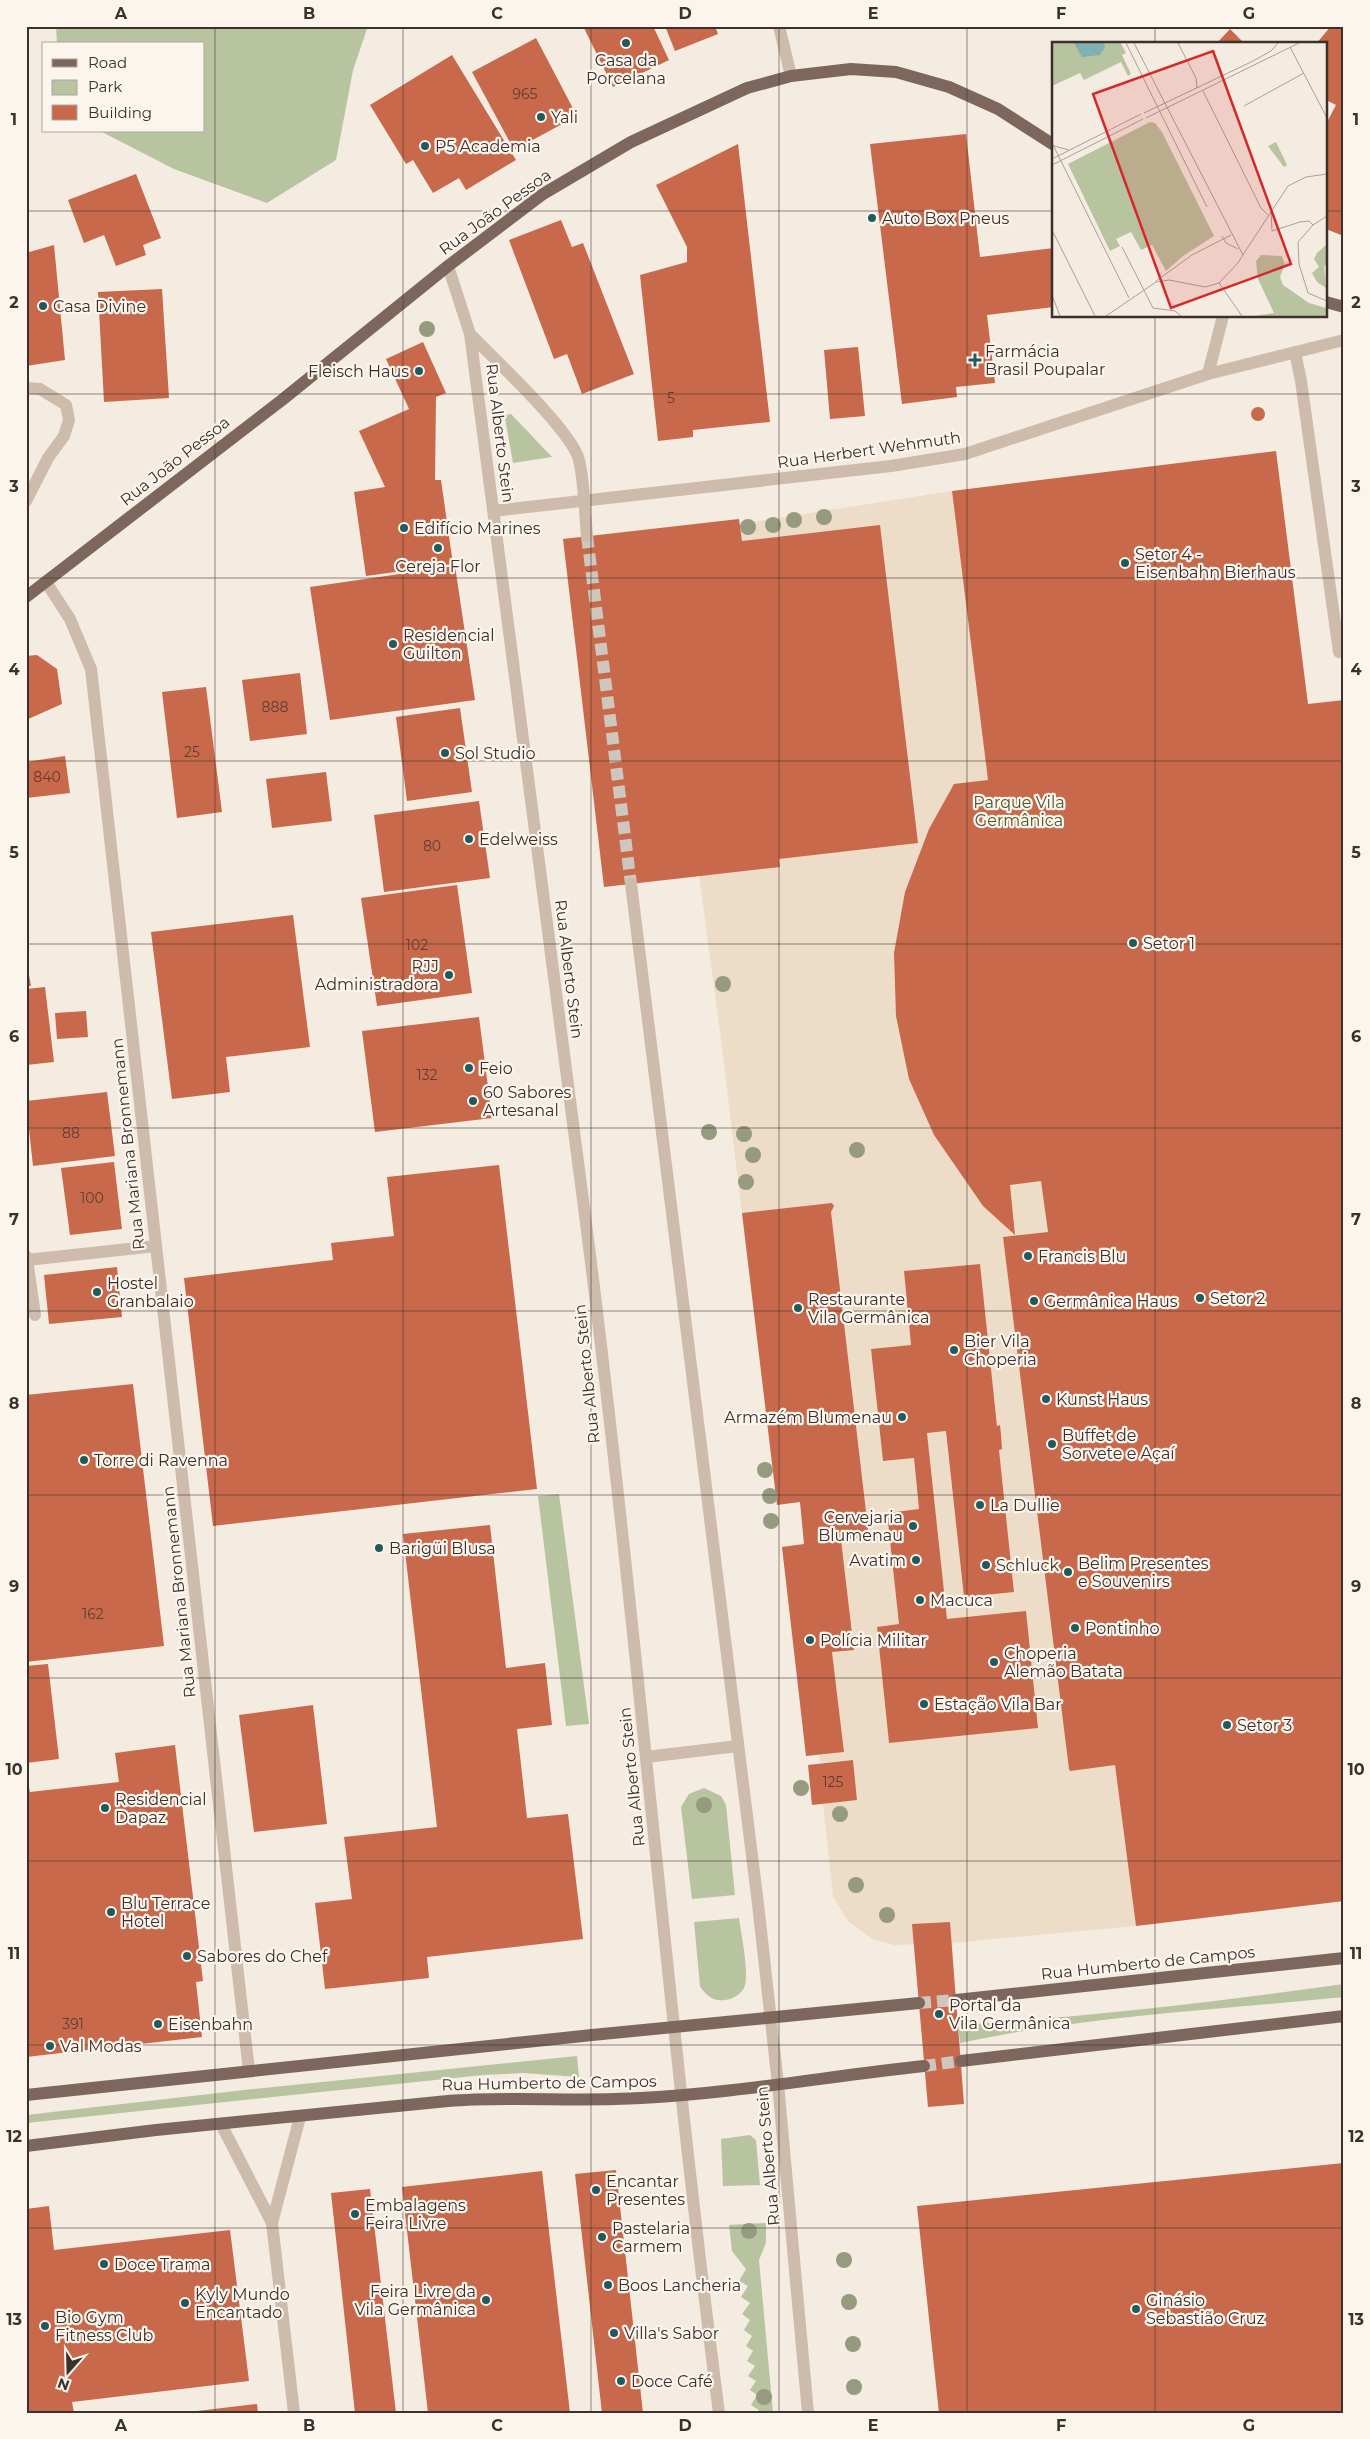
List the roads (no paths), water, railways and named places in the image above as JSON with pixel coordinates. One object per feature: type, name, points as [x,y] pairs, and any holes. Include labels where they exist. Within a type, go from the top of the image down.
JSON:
[{"type":"main road","name":"Rua João Pessoa","points":[[26,597],[282,400],[448,266],[543,194],[631,142],[748,88],[791,76],[850,69],[896,72],[949,86],[998,109],[1052,144]]},
{"type":"main road","points":[[1328,303],[1344,307]]},
{"type":"main road","name":"Rua Humberto de Campos","points":[[956,2000],[1344,1958]]},
{"type":"main road","points":[[26,2095],[675,2027],[919,2004]]},
{"type":"main road","points":[[961,2061],[1344,2016]]},
{"type":"main road","name":"Rua Humberto de Campos","points":[[26,2146],[220,2124],[487,2098],[597,2101],[682,2095],[924,2066]]},
{"type":"street","points":[[779,26],[791,76]]},
{"type":"street","name":"Rua Alberto Stein","points":[[448,266],[470,334],[587,1229],[646,1756],[692,2203],[719,2413]]},
{"type":"street","points":[[1208,374],[1223,318]]},
{"type":"street","name":"Rua Alberto Stein","points":[[470,334],[557,425],[571,445],[579,459],[587,536]]},
{"type":"street","name":"Rua Herbert Wehmuth","points":[[493,511],[891,466],[965,454],[1208,374],[1344,340]]},
{"type":"street","points":[[1295,352],[1301,381],[1339,652]]},
{"type":"street","points":[[26,388],[40,389],[66,405],[69,420],[64,436],[48,458],[26,501]]},
{"type":"street","name":"Rua Mariana Bronnemann","points":[[46,582],[70,618],[91,669],[249,2072]]},
{"type":"street","name":"Rua Alberto Stein","points":[[631,884],[778,2084],[808,2413]]},
{"type":"street","points":[[27,1260],[156,1246]]},
{"type":"street","points":[[26,1256],[35,1315]]},
{"type":"street","points":[[646,1756],[738,1746]]},
{"type":"street","points":[[272,2224],[300,2116]]},
{"type":"street","points":[[220,2124],[272,2224],[294,2413]]},
{"type":"tunnel","points":[[587,536],[631,884]]},
{"type":"tunnel","points":[[919,2003],[956,2000]]},
{"type":"tunnel","points":[[924,2066],[961,2061]]},
{"type":"place","name":"Casa da Porcelana","points":[[626,43]]},
{"type":"place","name":"Yali","points":[[541,117]]},
{"type":"place","name":"P5 Academia","points":[[425,146]]},
{"type":"place","name":"Auto Box Pneus","points":[[872,218]]},
{"type":"place","name":"Casa Divine","points":[[43,306]]},
{"type":"place","name":"Farmácia Brasil Poupalar","points":[[975,360]]},
{"type":"place","name":"Fleisch Haus","points":[[419,371]]},
{"type":"place","name":"Edifício Marines","points":[[404,528]]},
{"type":"place","name":"Cereja Flor","points":[[438,548]]},
{"type":"place","name":"Setor 4 - Eisenbahn Bierhaus","points":[[1125,563]]},
{"type":"place","name":"Residencial Guilton","points":[[393,644]]},
{"type":"place","name":"Sol Studio","points":[[445,753]]},
{"type":"place","name":"Edelweiss","points":[[469,839]]},
{"type":"place","name":"Setor 1","points":[[1133,943]]},
{"type":"place","name":"RJJ Administradora","points":[[449,975]]},
{"type":"place","name":"Feio","points":[[469,1068]]},
{"type":"place","name":"60 Sabores Artesanal","points":[[473,1101]]},
{"type":"place","name":"Francis Blu","points":[[1028,1256]]},
{"type":"place","name":"Hostel Granbalaio","points":[[97,1292]]},
{"type":"place","name":"Setor 2","points":[[1200,1298]]},
{"type":"place","name":"Germânica Haus","points":[[1034,1301]]},
{"type":"place","name":"Restaurante Vila Germânica","points":[[798,1308]]},
{"type":"place","name":"Bier Vila Choperia","points":[[954,1350]]},
{"type":"place","name":"Kunst Haus","points":[[1046,1399]]},
{"type":"place","name":"Armazém Blumenau","points":[[902,1417]]},
{"type":"place","name":"Buffet de Sorvete e Açaí","points":[[1052,1444]]},
{"type":"place","name":"Torre di Ravenna","points":[[84,1460]]},
{"type":"place","name":"La Dullie","points":[[980,1505]]},
{"type":"place","name":"Cervejaria Blumenau","points":[[913,1526]]},
{"type":"place","name":"Barigüi Blusa","points":[[379,1548]]},
{"type":"place","name":"Avatim","points":[[916,1560]]},
{"type":"place","name":"Schluck","points":[[986,1565]]},
{"type":"place","name":"Belim Presentes e Souvenirs","points":[[1068,1572]]},
{"type":"place","name":"Macuca","points":[[920,1600]]},
{"type":"place","name":"Pontinho","points":[[1075,1628]]},
{"type":"place","name":"Polícia Militar","points":[[810,1640]]},
{"type":"place","name":"Choperia Alemão Batata","points":[[994,1662]]},
{"type":"place","name":"Estação Vila Bar","points":[[924,1704]]},
{"type":"place","name":"Setor 3","points":[[1227,1725]]},
{"type":"place","name":"Residencial Dapaz","points":[[105,1808]]},
{"type":"place","name":"Blu Terrace Hotel","points":[[111,1912]]},
{"type":"place","name":"Sabores do Chef","points":[[187,1956]]},
{"type":"place","name":"Portal da Vila Germânica","points":[[939,2014]]},
{"type":"place","name":"Eisenbahn","points":[[158,2024]]},
{"type":"place","name":"Val Modas","points":[[50,2046]]},
{"type":"place","name":"Encantar Presentes","points":[[596,2190]]},
{"type":"place","name":"Embalagens Feira Livre","points":[[355,2214]]},
{"type":"place","name":"Pastelaria Carmem","points":[[602,2237]]},
{"type":"place","name":"Doce Trama","points":[[104,2264]]},
{"type":"place","name":"Boos Lancheria","points":[[608,2285]]},
{"type":"place","name":"Feira Livre da Vila Germânica","points":[[486,2300]]},
{"type":"place","name":"Kyly Mundo Encantado","points":[[185,2303]]},
{"type":"place","name":"Ginásio Sebastião Cruz","points":[[1136,2309]]},
{"type":"place","name":"Bio Gym Fitness Club","points":[[45,2326]]},
{"type":"place","name":"Villa's Sabor","points":[[614,2333]]},
{"type":"place","name":"Doce Café","points":[[621,2381]]},
{"type":"park label","name":"Parque Vila Germânica","points":[[1019,811]]}]
